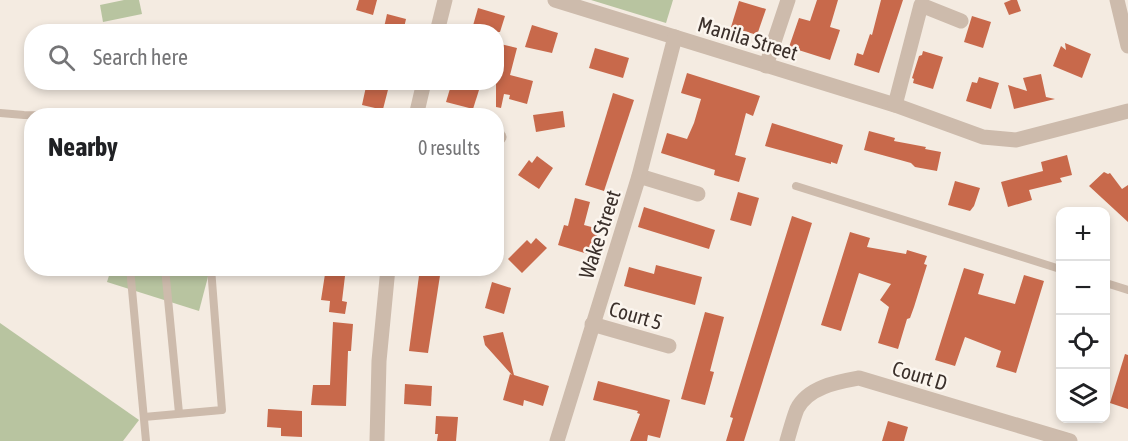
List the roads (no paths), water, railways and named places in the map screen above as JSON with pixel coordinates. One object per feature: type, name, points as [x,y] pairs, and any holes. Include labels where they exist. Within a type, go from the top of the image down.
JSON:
[{"type":"street","points":[[439,24],[445,0]]},
{"type":"street","name":"Manila Street","points":[[555,0],[895,105],[983,137],[1016,140],[1128,111]]},
{"type":"street","points":[[766,66],[788,0]]},
{"type":"street","points":[[1117,0],[1128,46]]},
{"type":"street","points":[[895,105],[921,5],[961,21]]},
{"type":"street","name":"Wake Street","points":[[557,441],[639,176],[675,38]]},
{"type":"street","points":[[418,108],[422,90]]},
{"type":"street","points":[[639,176],[698,194]]},
{"type":"street","points":[[377,441],[379,361],[387,276]]},
{"type":"street","name":"Court 5","points":[[592,324],[669,346]]},
{"type":"street","name":"Court D","points":[[787,441],[798,407],[811,394],[834,382],[859,378],[1070,441]]},
{"type":"lane","points":[[0,113],[24,115]]},
{"type":"lane","points":[[796,186],[1056,268]]},
{"type":"lane","points":[[131,276],[146,441]]},
{"type":"lane","points":[[166,276],[179,413]]},
{"type":"lane","points":[[144,417],[222,410],[212,276]]},
{"type":"lane","points":[[1110,284],[1128,290]]}]
